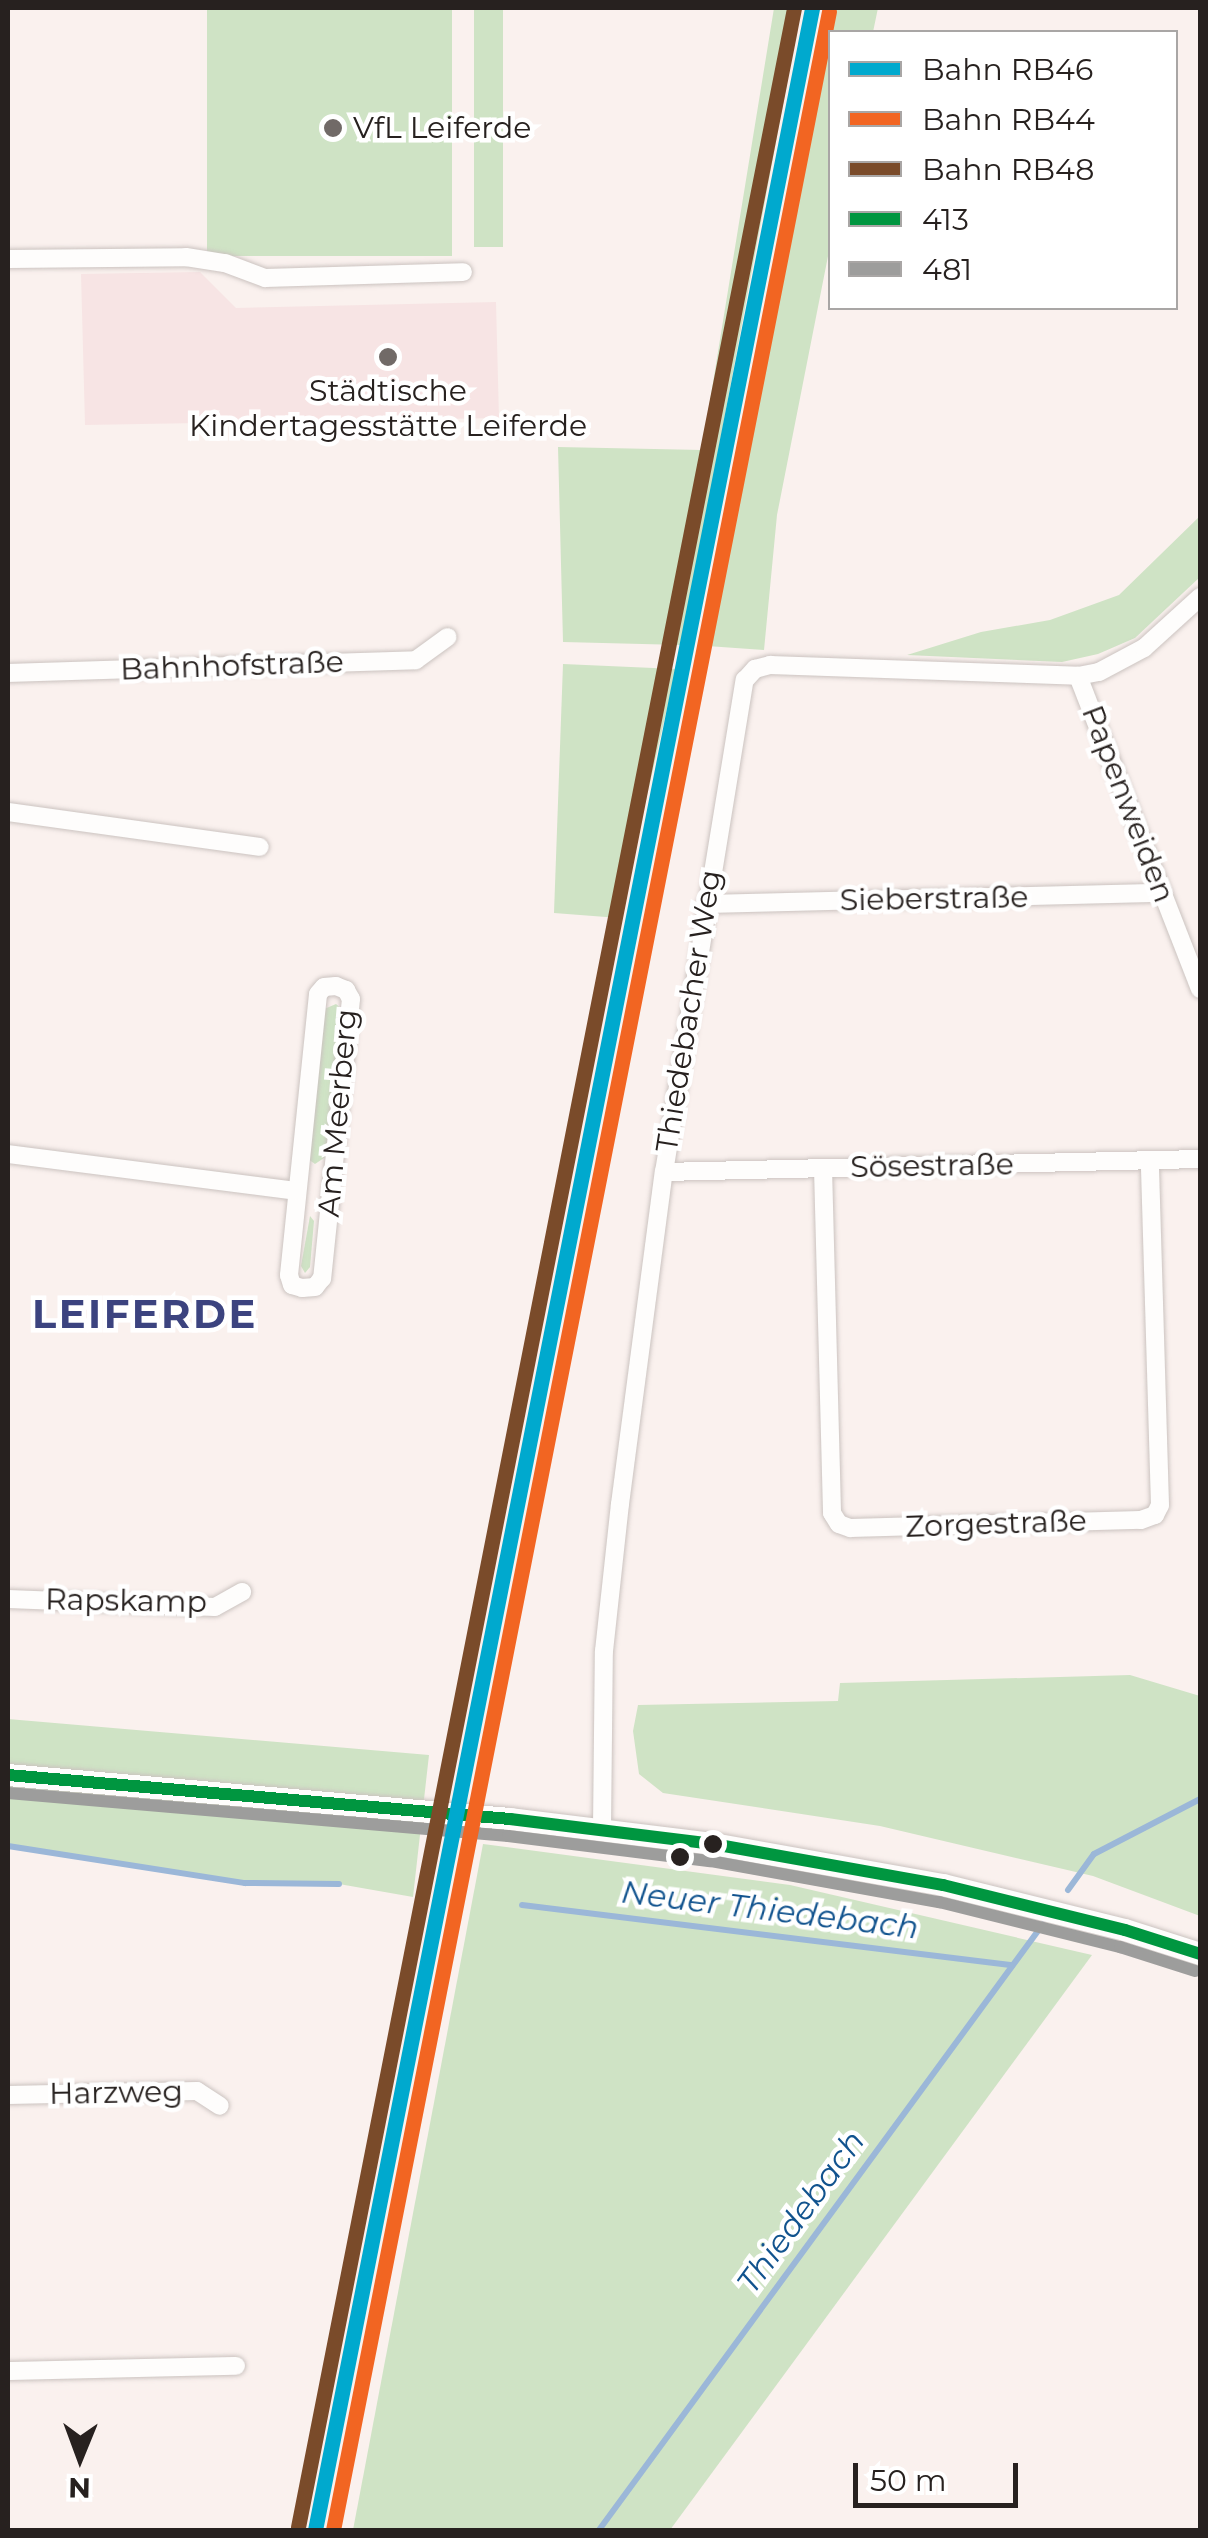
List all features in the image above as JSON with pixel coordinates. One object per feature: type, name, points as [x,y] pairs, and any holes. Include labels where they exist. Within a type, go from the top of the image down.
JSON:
[{"type":"street","points":[[8,259],[186,257],[226,263],[265,278],[463,272]]},
{"type":"street","name":"Thiedebacher Weg","points":[[602,1828],[608,1601],[664,1172],[740,700],[755,669],[804,666],[1078,676],[1100,672],[1144,648],[1200,596]]},
{"type":"street","name":"Bahnhofstraße","points":[[8,673],[416,660],[448,637]]},
{"type":"street","name":"Papenweiden","points":[[1078,676],[1200,989]]},
{"type":"street","points":[[8,812],[260,847]]},
{"type":"street","name":"Sieberstraße","points":[[706,904],[1162,893]]},
{"type":"street","name":"Am Meerberg","points":[[336,986],[346,990],[350,999],[322,1278],[315,1287],[292,1285],[289,1275],[298,1192],[318,994],[324,987],[336,986]]},
{"type":"street","name":"Am Meerberg","points":[[8,1154],[298,1192]]},
{"type":"street","name":"Sösestraße","points":[[664,1172],[1200,1159]]},
{"type":"street","name":"Zorgestraße","points":[[823,1168],[832,1513],[838,1524],[850,1528],[1141,1520],[1155,1516],[1160,1505],[1150,1160]]},
{"type":"street","name":"Rapskamp","points":[[8,1599],[215,1607],[242,1592]]},
{"type":"street","points":[[8,1776],[602,1828],[816,1860],[927,1882],[1125,1930],[1200,1954]]},
{"type":"street","name":"Harzweg","points":[[8,2095],[197,2092],[220,2106]]},
{"type":"street","points":[[8,2371],[236,2366]]},
{"type":"shaded area","points":[[200,272],[236,308],[496,302],[499,418],[85,425],[81,274]]},
{"type":"green space","name":"VfL Leiferde","points":[[207,8],[452,8],[452,256],[207,256]]},
{"type":"green space","points":[[474,8],[503,8],[503,247],[474,247]]},
{"type":"green space","points":[[774,8],[801,8],[682,645],[563,642],[558,447],[702,450]]},
{"type":"green space","points":[[832,8],[878,8],[873,30],[828,30],[828,256],[777,515],[764,650],[707,646]]},
{"type":"green space","points":[[1200,516],[1200,577],[1135,638],[1098,654],[1062,662],[907,655],[981,632],[1050,620],[1119,595]]},
{"type":"green space","points":[[563,664],[676,669],[619,918],[554,913]]},
{"type":"green space","points":[[336,1004],[343,1010],[327,1156],[315,1164],[308,1159],[322,1010]]},
{"type":"green space","points":[[310,1216],[314,1221],[310,1267],[305,1273],[301,1266]]},
{"type":"green space","points":[[1130,1675],[1200,1696],[1200,1916],[1093,1876],[880,1826],[663,1793],[639,1774],[633,1731],[638,1705],[838,1701],[840,1683]]},
{"type":"green space","points":[[8,1719],[429,1755],[413,1897],[339,1884],[245,1883],[8,1847]]},
{"type":"green space","points":[[483,1844],[790,1885],[1092,1955],[670,2530],[353,2530]]},
{"type":"waterway","name":"Thiedebach","points":[[1068,1890],[1094,1854],[1200,1799]]},
{"type":"waterway","points":[[8,1846],[245,1883],[339,1884]]},
{"type":"waterway","name":"Neuer Thiedebach","points":[[522,1905],[1012,1965]]},
{"type":"waterway","name":"Thiedebach","points":[[599,2530],[1043,1924]]},
{"type":"rail line","name":"RB48","points":[[298,2527],[794,8]]},
{"type":"rail line","name":"RB46","points":[[315,2530],[812,8]]},
{"type":"rail line","name":"RB44","points":[[333,2530],[829,11]]},
{"type":"transit line","name":"413","points":[[8,1775],[510,1819],[713,1844],[943,1885],[1125,1930],[1200,1954]]},
{"type":"transit line","name":"481","points":[[8,1793],[508,1836],[710,1861],[939,1902],[1120,1947],[1195,1971]]},
{"type":"place","name":"VfL Leiferde","points":[[333,128]]},
{"type":"place","name":"Städtische Kindertagesstätte Leiferde","points":[[388,357]]},
{"type":"district","name":"LEIFERDE","points":[[145,1314]]}]
